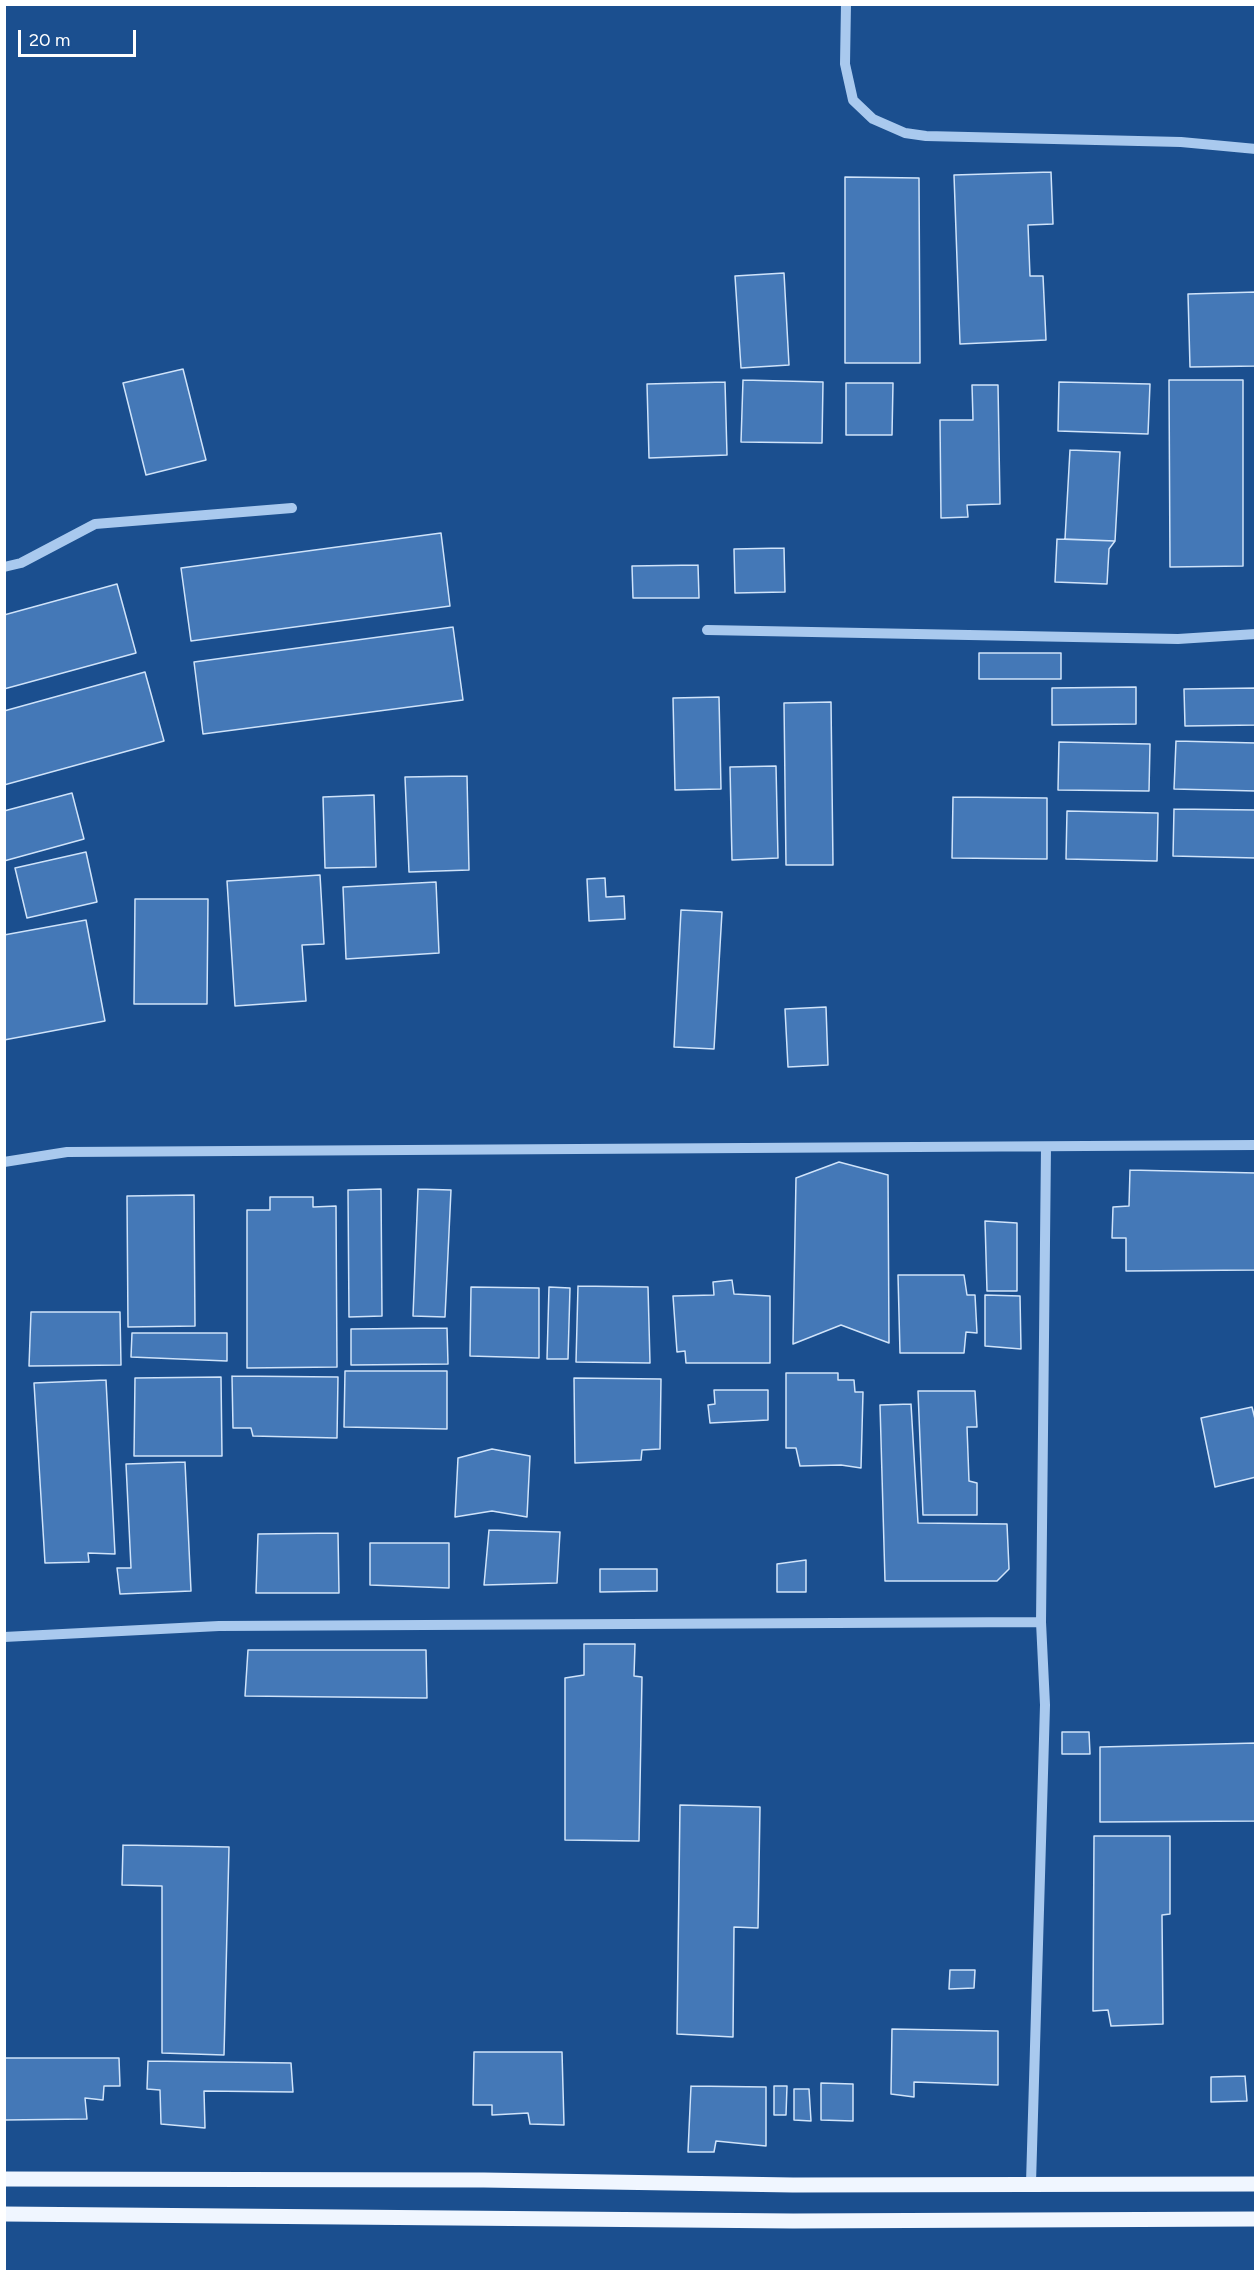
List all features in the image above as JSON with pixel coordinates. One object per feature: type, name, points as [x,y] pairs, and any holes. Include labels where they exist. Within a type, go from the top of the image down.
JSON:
[{"type":"main road","points":[[4,2179],[484,2180],[793,2185],[1256,2184]]},
{"type":"main road","points":[[4,2214],[793,2221],[1256,2219]]},
{"type":"street","points":[[846,4],[845,64],[853,100],[873,119],[905,133],[926,136],[1181,142],[1256,149]]},
{"type":"street","points":[[4,567],[21,563],[95,524],[292,508]]},
{"type":"street","points":[[707,630],[1178,639],[1256,634]]},
{"type":"street","points":[[4,1162],[67,1152],[1256,1145]]},
{"type":"street","points":[[1031,2183],[1045,1705],[1041,1622],[1046,1147]]},
{"type":"street","points":[[4,1636],[219,1626],[1041,1622]]},
{"type":"building","points":[[1051,172],[1053,224],[1028,225],[1030,276],[1043,276],[1046,340],[960,344],[954,175]]},
{"type":"building","points":[[845,177],[919,178],[920,363],[845,363]]},
{"type":"building","points":[[784,273],[789,365],[741,368],[735,276]]},
{"type":"building","points":[[1256,292],[1256,366],[1190,367],[1188,294]]},
{"type":"building","points":[[183,369],[206,460],[146,475],[123,383]]},
{"type":"building","points":[[743,380],[823,382],[822,443],[741,442]]},
{"type":"building","points":[[1169,380],[1243,380],[1243,566],[1170,567]]},
{"type":"building","points":[[725,382],[727,455],[649,458],[647,384]]},
{"type":"building","points":[[1059,382],[1150,384],[1148,434],[1058,431]]},
{"type":"building","points":[[846,383],[893,383],[892,435],[846,435]]},
{"type":"building","points":[[972,385],[998,385],[1000,504],[967,505],[968,517],[941,518],[940,420],[973,420]]},
{"type":"building","points":[[1070,450],[1120,452],[1115,541],[1065,539]]},
{"type":"building","points":[[441,533],[450,606],[191,641],[181,568]]},
{"type":"building","points":[[1057,539],[1115,541],[1109,549],[1107,584],[1055,582]]},
{"type":"building","points":[[784,548],[785,592],[735,593],[734,549]]},
{"type":"building","points":[[698,565],[699,598],[633,598],[632,566]]},
{"type":"building","points":[[117,584],[136,653],[4,689],[4,615]]},
{"type":"building","points":[[453,627],[463,700],[203,734],[194,662]]},
{"type":"building","points":[[979,653],[1061,653],[1061,679],[979,679]]},
{"type":"building","points":[[145,672],[164,741],[4,785],[4,711]]},
{"type":"building","points":[[1136,687],[1136,724],[1052,725],[1052,688]]},
{"type":"building","points":[[1256,688],[1256,725],[1185,726],[1184,689]]},
{"type":"building","points":[[719,697],[721,789],[675,790],[673,698]]},
{"type":"building","points":[[831,702],[833,865],[786,865],[784,703]]},
{"type":"building","points":[[1176,741],[1256,743],[1256,791],[1174,789]]},
{"type":"building","points":[[1059,742],[1150,744],[1149,791],[1058,790]]},
{"type":"building","points":[[776,766],[778,858],[732,860],[730,767]]},
{"type":"building","points":[[467,776],[469,870],[409,872],[405,777]]},
{"type":"building","points":[[72,793],[84,839],[4,861],[4,811]]},
{"type":"building","points":[[374,795],[376,867],[325,868],[323,797]]},
{"type":"building","points":[[953,797],[1047,798],[1047,859],[952,858]]},
{"type":"building","points":[[1174,809],[1256,810],[1256,858],[1173,856]]},
{"type":"building","points":[[1067,811],[1158,813],[1157,861],[1066,859]]},
{"type":"building","points":[[86,852],[97,902],[27,918],[15,868]]},
{"type":"building","points":[[320,875],[324,944],[302,945],[306,1001],[235,1006],[227,881]]},
{"type":"building","points":[[605,878],[606,897],[624,896],[625,919],[589,921],[587,879]]},
{"type":"building","points":[[436,882],[439,953],[346,959],[343,887]]},
{"type":"building","points":[[135,899],[208,899],[207,1004],[134,1004]]},
{"type":"building","points":[[681,910],[722,912],[714,1049],[674,1047]]},
{"type":"building","points":[[86,920],[105,1021],[4,1040],[4,935]]},
{"type":"building","points":[[826,1007],[828,1065],[788,1067],[785,1009]]},
{"type":"building","points":[[839,1162],[888,1175],[889,1343],[841,1325],[793,1344],[796,1178]]},
{"type":"building","points":[[1130,1170],[1256,1173],[1256,1270],[1126,1271],[1126,1238],[1112,1238],[1113,1207],[1129,1206]]},
{"type":"building","points":[[381,1189],[382,1316],[349,1317],[348,1190]]},
{"type":"building","points":[[418,1189],[451,1190],[445,1317],[413,1316]]},
{"type":"building","points":[[194,1195],[195,1326],[128,1327],[127,1196]]},
{"type":"building","points":[[270,1197],[313,1197],[313,1207],[336,1206],[337,1367],[247,1368],[247,1210],[270,1210]]},
{"type":"building","points":[[985,1221],[1017,1223],[1017,1291],[987,1291]]},
{"type":"building","points":[[898,1275],[964,1275],[967,1295],[975,1295],[977,1333],[966,1332],[964,1353],[900,1353]]},
{"type":"building","points":[[732,1280],[734,1294],[770,1296],[770,1363],[686,1363],[685,1351],[677,1352],[673,1296],[714,1295],[713,1282]]},
{"type":"building","points":[[578,1286],[648,1287],[650,1363],[576,1362]]},
{"type":"building","points":[[471,1287],[539,1288],[539,1358],[470,1356]]},
{"type":"building","points":[[549,1287],[570,1288],[568,1359],[547,1359]]},
{"type":"building","points":[[985,1295],[1020,1296],[1021,1349],[985,1346]]},
{"type":"building","points":[[31,1312],[120,1312],[121,1365],[29,1366]]},
{"type":"building","points":[[447,1328],[448,1364],[351,1365],[351,1329]]},
{"type":"building","points":[[132,1333],[227,1333],[227,1361],[131,1357]]},
{"type":"building","points":[[345,1371],[447,1371],[447,1429],[344,1427]]},
{"type":"building","points":[[786,1373],[838,1373],[838,1380],[854,1380],[855,1392],[863,1392],[861,1468],[841,1465],[800,1466],[796,1448],[786,1448]]},
{"type":"building","points":[[232,1376],[338,1377],[337,1438],[253,1436],[251,1428],[233,1428]]},
{"type":"building","points":[[221,1377],[222,1456],[134,1456],[135,1378]]},
{"type":"building","points":[[574,1378],[661,1379],[660,1449],[642,1450],[641,1460],[575,1463]]},
{"type":"building","points":[[106,1380],[115,1554],[88,1553],[89,1562],[45,1563],[34,1383]]},
{"type":"building","points":[[714,1390],[768,1390],[768,1420],[710,1423],[708,1405],[715,1404]]},
{"type":"building","points":[[918,1391],[975,1391],[977,1427],[967,1427],[969,1481],[977,1483],[977,1515],[923,1515]]},
{"type":"building","points":[[911,1404],[918,1523],[1007,1524],[1009,1569],[997,1581],[885,1581],[880,1405]]},
{"type":"building","points":[[1252,1407],[1256,1423],[1256,1477],[1215,1487],[1201,1418]]},
{"type":"building","points":[[492,1449],[530,1456],[527,1517],[492,1511],[455,1517],[458,1458]]},
{"type":"building","points":[[185,1462],[191,1591],[120,1594],[117,1568],[131,1568],[126,1464]]},
{"type":"building","points":[[489,1530],[560,1532],[557,1583],[484,1585]]},
{"type":"building","points":[[338,1533],[339,1593],[256,1593],[258,1534]]},
{"type":"building","points":[[370,1543],[449,1543],[449,1588],[370,1585]]},
{"type":"building","points":[[806,1560],[806,1592],[777,1592],[777,1564]]},
{"type":"building","points":[[600,1569],[657,1569],[657,1591],[600,1592]]},
{"type":"building","points":[[584,1644],[635,1644],[634,1676],[642,1677],[639,1841],[565,1840],[565,1678],[584,1675]]},
{"type":"building","points":[[248,1650],[426,1650],[427,1698],[245,1696]]},
{"type":"building","points":[[1062,1732],[1089,1732],[1090,1754],[1062,1754]]},
{"type":"building","points":[[1256,1743],[1256,1821],[1100,1822],[1100,1747]]},
{"type":"building","points":[[680,1805],[760,1807],[758,1928],[734,1927],[733,2037],[677,2034]]},
{"type":"building","points":[[1094,1836],[1170,1836],[1170,1914],[1162,1915],[1163,2024],[1111,2026],[1108,2010],[1093,2011]]},
{"type":"building","points":[[123,1845],[229,1847],[224,2055],[162,2053],[162,1886],[122,1885]]},
{"type":"building","points":[[950,1970],[975,1970],[974,1988],[949,1989]]},
{"type":"building","points":[[892,2029],[998,2031],[998,2085],[914,2082],[914,2097],[891,2094]]},
{"type":"building","points":[[474,2052],[562,2052],[564,2125],[530,2124],[528,2113],[492,2115],[492,2105],[473,2105]]},
{"type":"building","points":[[4,2058],[119,2058],[120,2086],[104,2086],[103,2100],[85,2098],[87,2119],[4,2120]]},
{"type":"building","points":[[148,2061],[291,2063],[293,2092],[204,2091],[205,2128],[161,2124],[160,2090],[147,2089]]},
{"type":"building","points":[[1245,2076],[1247,2101],[1211,2102],[1211,2077]]},
{"type":"building","points":[[821,2083],[853,2084],[853,2121],[821,2120]]},
{"type":"building","points":[[691,2086],[766,2087],[766,2146],[716,2141],[714,2152],[688,2152]]},
{"type":"building","points":[[774,2086],[787,2086],[786,2115],[774,2115]]},
{"type":"building","points":[[794,2089],[809,2089],[811,2121],[794,2120]]}]
